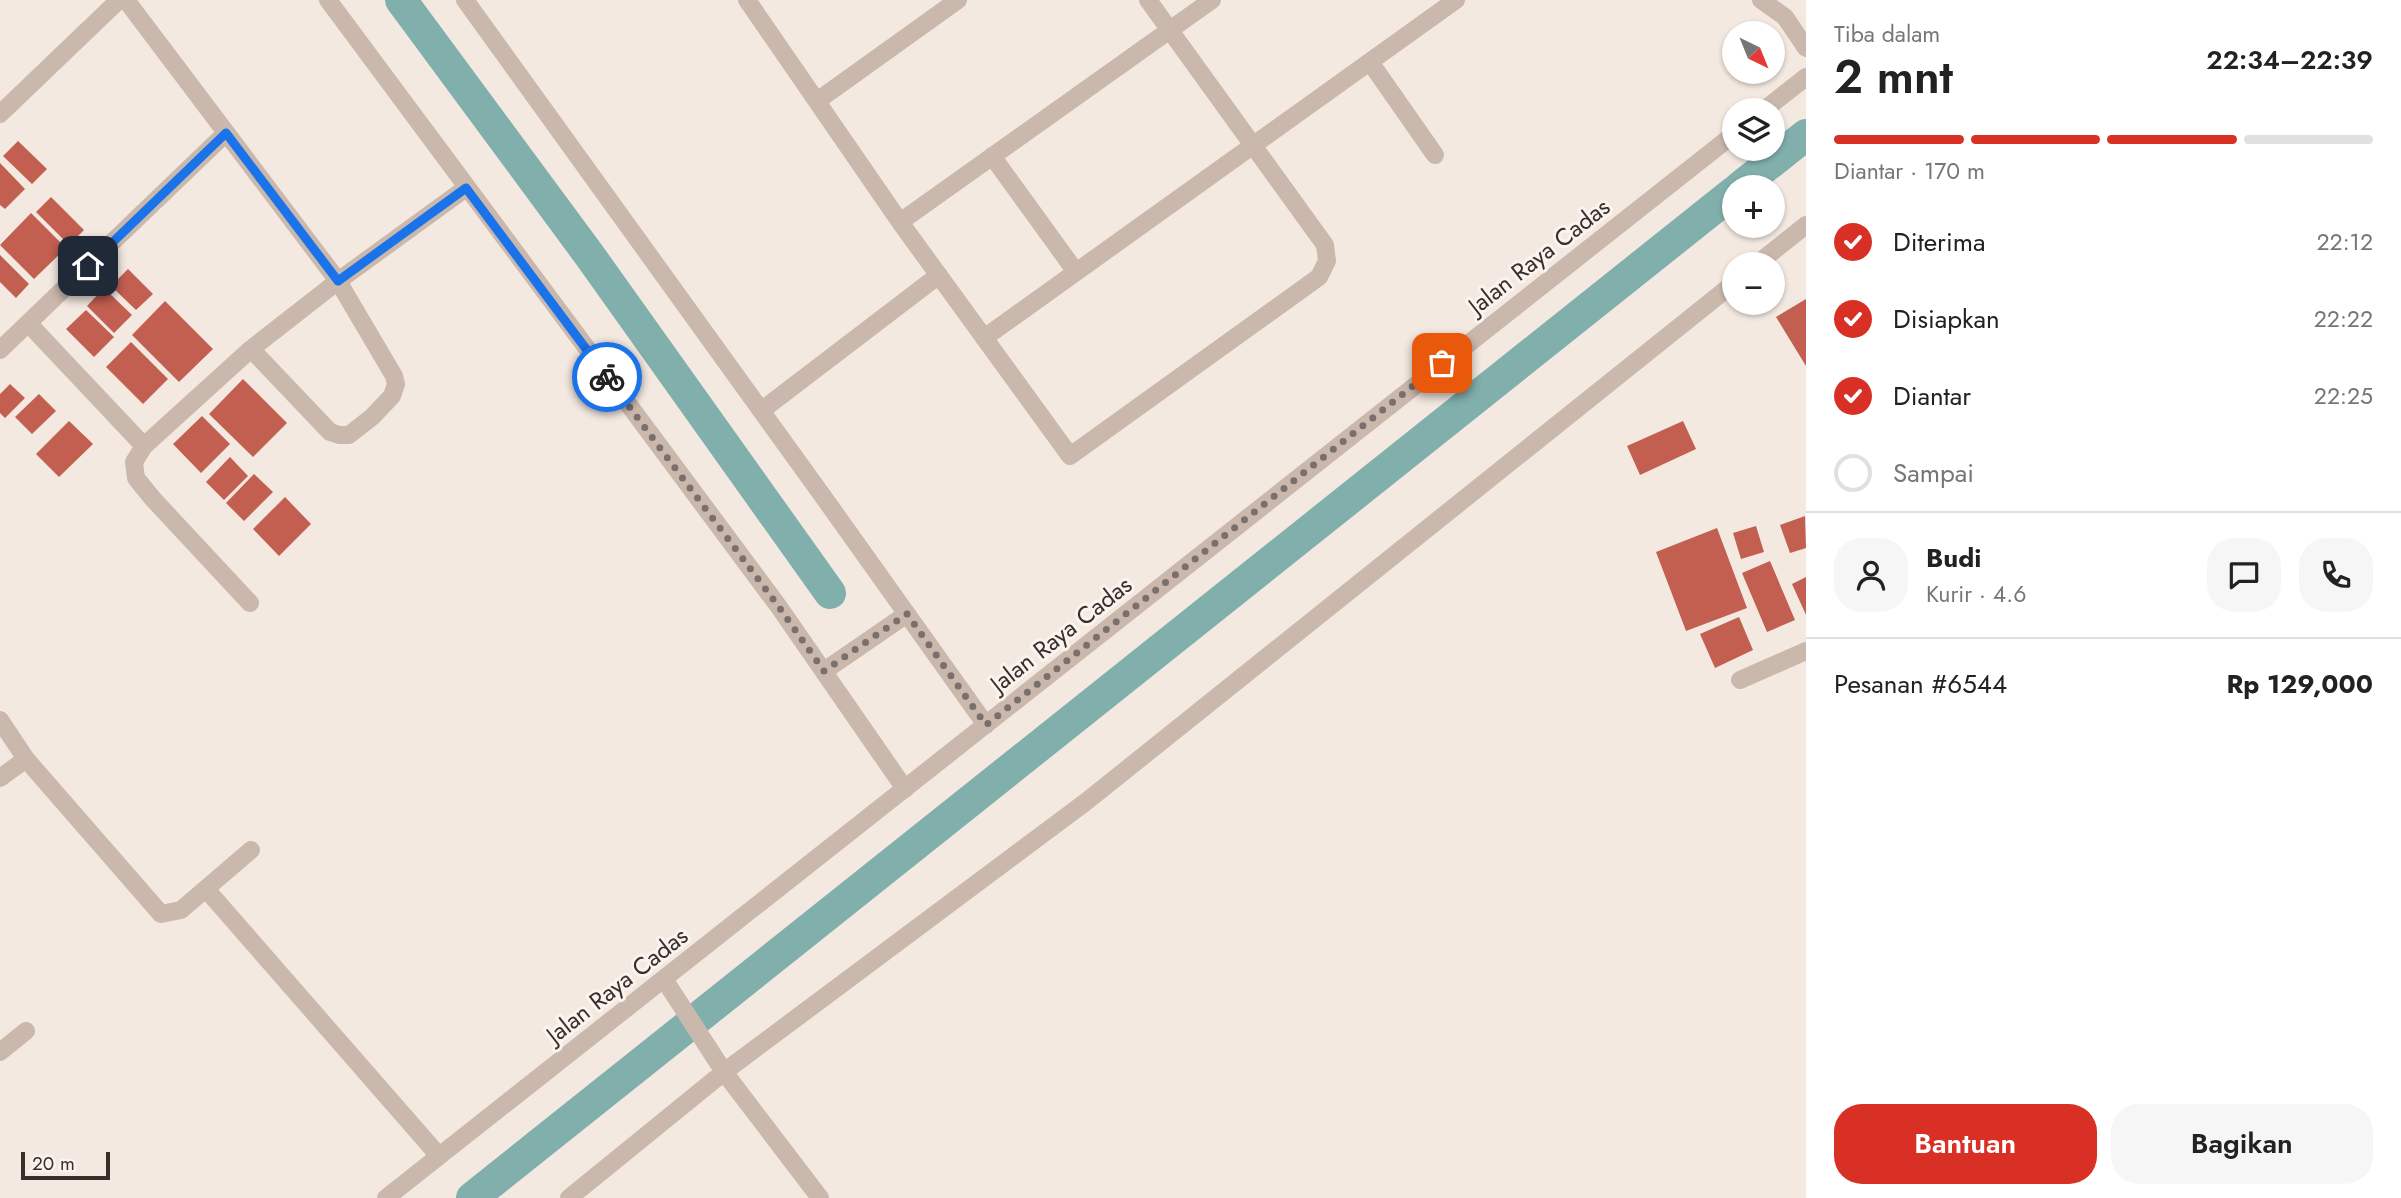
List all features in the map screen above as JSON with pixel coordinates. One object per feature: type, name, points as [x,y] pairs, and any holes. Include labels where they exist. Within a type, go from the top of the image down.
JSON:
[{"type":"street","points":[[0,114],[119,0]]},
{"type":"street","points":[[126,0],[338,281],[370,332],[396,384],[392,396],[357,429],[349,435],[340,435],[330,432],[251,349]]},
{"type":"street","points":[[328,0],[779,607],[905,789]]},
{"type":"street","points":[[466,0],[986,725]]},
{"type":"street","points":[[747,0],[900,222],[1070,456],[1319,277],[1327,261],[1325,245],[1148,0]]},
{"type":"street","points":[[817,101],[958,0]]},
{"type":"street","points":[[900,222],[1212,0]]},
{"type":"street","points":[[984,338],[1456,0]]},
{"type":"street","points":[[1761,0],[1785,17],[1806,48]]},
{"type":"street","points":[[1370,62],[1436,155]]},
{"type":"street","points":[[1779,98],[1806,77]]},
{"type":"street","points":[[0,351],[226,133]]},
{"type":"street","name":"Jalan Raya Cadas","points":[[386,1198],[1722,143]]},
{"type":"street","points":[[992,156],[1076,272]]},
{"type":"street","points":[[250,603],[153,499],[136,478],[134,462],[144,446],[251,349],[338,281],[466,188]]},
{"type":"street","points":[[1772,252],[1806,225]]},
{"type":"street","points":[[761,410],[939,275]]},
{"type":"street","points":[[569,1198],[724,1072],[1087,801],[1722,293]]},
{"type":"street","points":[[28,323],[144,446]]},
{"type":"street","points":[[824,671],[907,614]]},
{"type":"street","points":[[1740,680],[1806,651]]},
{"type":"street","points":[[0,720],[26,759],[161,914],[181,910],[251,850]]},
{"type":"street","points":[[0,778],[26,759]]},
{"type":"street","points":[[206,889],[439,1156]]},
{"type":"street","points":[[664,979],[724,1072],[820,1198]]},
{"type":"street","points":[[0,1052],[26,1031]]},
{"type":"building","points":[[18,141],[47,169],[32,184],[3,156]]},
{"type":"building","points":[[0,163],[25,189],[5,209],[0,205]]},
{"type":"building","points":[[51,197],[84,230],[69,245],[36,212]]},
{"type":"building","points":[[31,213],[66,248],[34,279],[0,245]]},
{"type":"building","points":[[0,255],[29,284],[16,298],[0,282]]},
{"type":"building","points":[[128,269],[153,294],[136,310],[111,286]]},
{"type":"building","points":[[104,288],[132,315],[114,333],[87,306]]},
{"type":"building","points":[[1806,299],[1806,366],[1776,317],[1785,315],[1785,312]]},
{"type":"building","points":[[165,301],[213,349],[179,382],[132,335]]},
{"type":"building","points":[[86,310],[114,337],[94,357],[66,329]]},
{"type":"building","points":[[131,342],[168,379],[143,404],[106,367]]},
{"type":"building","points":[[243,379],[287,423],[253,457],[209,414]]},
{"type":"building","points":[[10,384],[25,398],[5,418],[0,413],[0,394]]},
{"type":"building","points":[[39,394],[56,411],[32,434],[15,417]]},
{"type":"building","points":[[202,416],[230,444],[201,473],[173,444]]},
{"type":"building","points":[[69,421],[93,444],[59,477],[36,454]]},
{"type":"building","points":[[1683,421],[1696,449],[1640,475],[1627,446]]},
{"type":"building","points":[[230,457],[248,476],[224,500],[206,482]]},
{"type":"building","points":[[254,474],[273,492],[244,521],[226,503]]},
{"type":"building","points":[[285,497],[311,524],[279,556],[253,529]]},
{"type":"building","points":[[1805,516],[1806,548],[1790,553],[1780,525]]},
{"type":"building","points":[[1756,526],[1764,552],[1741,559],[1733,533]]},
{"type":"building","points":[[1717,528],[1747,608],[1686,631],[1656,552]]},
{"type":"building","points":[[1770,561],[1795,620],[1767,632],[1742,573]]},
{"type":"building","points":[[1806,577],[1806,615],[1792,584]]},
{"type":"building","points":[[1739,617],[1753,650],[1715,668],[1700,634]]},
{"type":"waterway","points":[[401,0],[590,256],[830,593]]},
{"type":"waterway","points":[[1755,175],[1806,135]]},
{"type":"waterway","points":[[472,1198],[1722,202]]},
{"type":"way so far","points":[[607,377],[824,671],[907,614],[986,725],[1442,363]]},
{"type":"route","points":[[88,266],[226,133],[338,281],[466,188],[607,377]]}]
